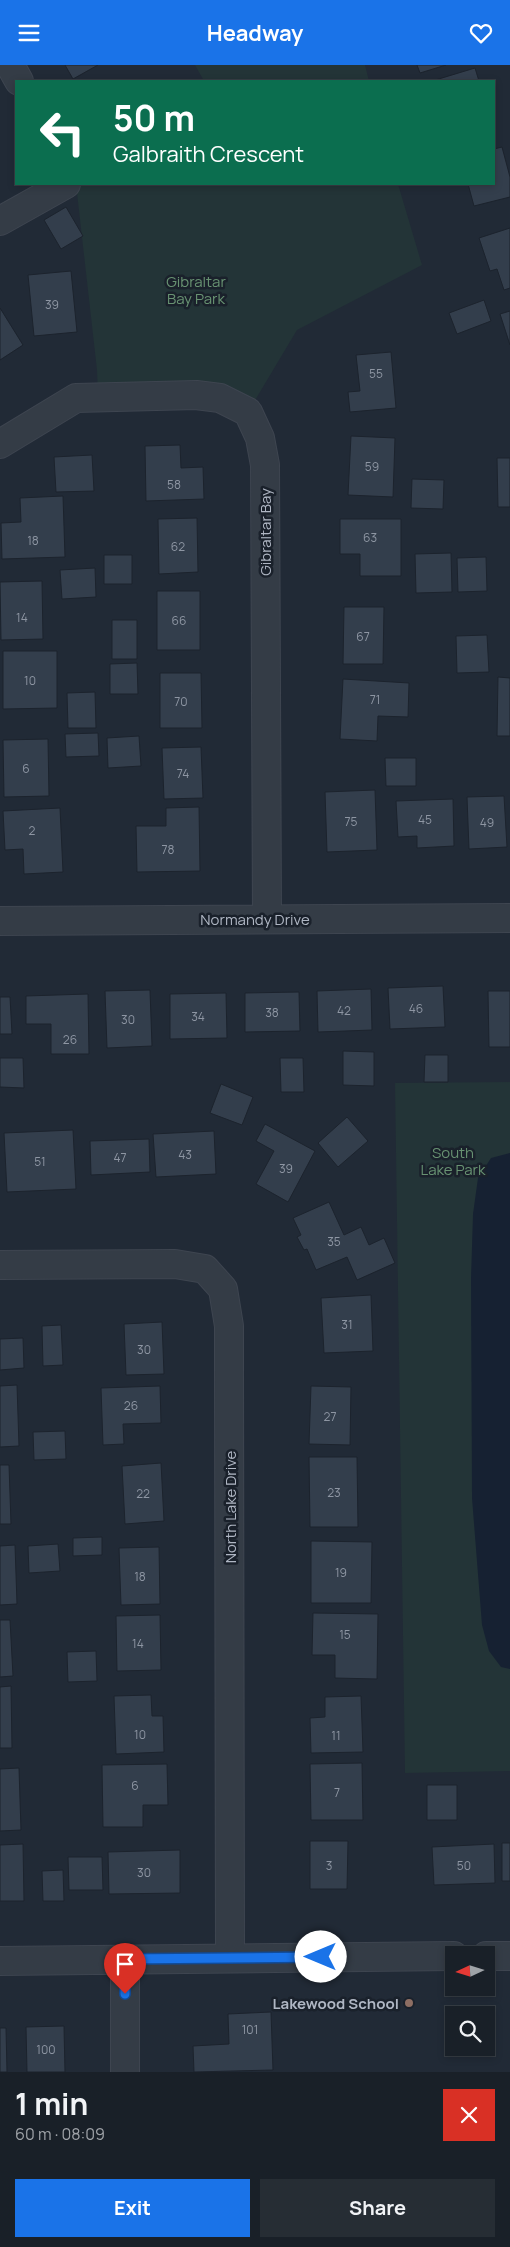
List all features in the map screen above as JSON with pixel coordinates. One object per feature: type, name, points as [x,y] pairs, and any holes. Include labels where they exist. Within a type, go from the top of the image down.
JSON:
[{"type":"street","points":[[10,65],[18,80]]},
{"type":"street","points":[[0,221],[64,185]]},
{"type":"street","name":"Gibraltar Bay","points":[[0,444],[76,398],[196,395],[220,398],[248,412],[260,438],[265,465],[267,919]]},
{"type":"street","name":"Normandy Drive","points":[[0,921],[510,918]]},
{"type":"street","name":"North Lake Drive","points":[[0,1265],[175,1265],[205,1269],[223,1289],[229,1326],[230,1369],[230,1958]]},
{"type":"street","points":[[0,1961],[445,1956]]},
{"type":"street","points":[[495,1956],[510,1956]]},
{"type":"street","points":[[125,1959],[125,2072]]},
{"type":"green space","points":[[195,65],[365,65],[369,80],[203,80]]},
{"type":"green space","name":"Gibraltar Bay Park","points":[[76,185],[398,185],[422,265],[297,330],[248,412],[98,397],[97,370]]},
{"type":"green space","name":"South Lake Park","points":[[510,1082],[510,1771],[405,1773],[395,1083]]},
{"type":"water","points":[[510,1153],[510,1669],[501,1667],[489,1651],[482,1625],[472,1498],[471,1279],[473,1214],[478,1178],[491,1158]]},
{"type":"building","points":[[65,65],[98,65],[73,79]]},
{"type":"building","points":[[417,65],[446,65],[420,73]]},
{"type":"building","points":[[475,68],[479,80],[435,80]]},
{"type":"building","points":[[502,147],[510,177],[510,197],[474,206],[468,185],[495,185],[495,149]]},
{"type":"building","points":[[66,207],[83,236],[61,249],[44,220]]},
{"type":"building","points":[[510,228],[510,288],[504,290],[497,269],[490,271],[479,238]]},
{"type":"building","points":[[71,271],[77,332],[34,336],[28,275]]},
{"type":"building","points":[[484,300],[491,321],[457,334],[449,313]]},
{"type":"building","points":[[0,308],[23,345],[0,360]]},
{"type":"building","points":[[510,311],[510,345],[500,314]]},
{"type":"building","points":[[391,352],[396,408],[350,412],[348,392],[360,391],[356,355]]},
{"type":"building","points":[[351,436],[395,438],[393,497],[348,495]]},
{"type":"building","points":[[180,445],[181,468],[203,467],[204,499],[146,501],[145,446]]},
{"type":"building","points":[[92,455],[94,491],[56,492],[54,457]]},
{"type":"building","points":[[497,458],[510,458],[510,507],[498,507]]},
{"type":"building","points":[[412,479],[444,480],[443,509],[411,508]]},
{"type":"building","points":[[63,496],[65,557],[2,559],[1,523],[21,522],[20,498]]},
{"type":"building","points":[[197,518],[198,572],[159,574],[158,519]]},
{"type":"building","points":[[340,519],[401,519],[401,576],[360,576],[360,554],[340,554]]},
{"type":"building","points":[[451,553],[452,592],[416,593],[415,554]]},
{"type":"building","points":[[104,555],[132,555],[132,584],[104,584]]},
{"type":"building","points":[[486,557],[487,591],[458,592],[457,558]]},
{"type":"building","points":[[95,568],[96,597],[62,599],[60,570]]},
{"type":"building","points":[[42,581],[43,639],[1,640],[0,582]]},
{"type":"building","points":[[157,591],[200,591],[200,650],[157,650]]},
{"type":"building","points":[[344,607],[384,607],[383,664],[343,664]]},
{"type":"building","points":[[112,620],[137,620],[137,659],[112,659]]},
{"type":"building","points":[[487,635],[489,672],[457,673],[456,636]]},
{"type":"building","points":[[3,651],[57,651],[57,708],[3,709]]},
{"type":"building","points":[[137,663],[138,694],[110,694],[110,664]]},
{"type":"building","points":[[160,673],[201,673],[202,728],[160,728]]},
{"type":"building","points":[[498,677],[510,678],[510,736],[497,736]]},
{"type":"building","points":[[343,679],[409,683],[408,717],[378,716],[377,741],[340,739]]},
{"type":"building","points":[[95,692],[96,728],[68,728],[67,693]]},
{"type":"building","points":[[98,733],[99,756],[66,757],[65,734]]},
{"type":"building","points":[[139,736],[141,766],[108,768],[107,738]]},
{"type":"building","points":[[48,739],[49,796],[4,797],[3,740]]},
{"type":"building","points":[[201,747],[203,798],[164,799],[162,748]]},
{"type":"building","points":[[385,758],[416,758],[416,786],[386,786]]},
{"type":"building","points":[[375,790],[377,850],[327,852],[325,792]]},
{"type":"building","points":[[504,796],[507,847],[469,849],[467,797]]},
{"type":"building","points":[[453,799],[454,846],[417,848],[417,836],[398,837],[396,801]]},
{"type":"building","points":[[199,807],[200,871],[137,872],[136,826],[166,826],[166,808]]},
{"type":"building","points":[[60,808],[63,872],[24,874],[23,849],[5,850],[3,811]]},
{"type":"building","points":[[443,986],[445,1027],[390,1029],[388,988]]},
{"type":"building","points":[[371,989],[372,1030],[318,1032],[317,991]]},
{"type":"building","points":[[150,990],[152,1046],[107,1048],[105,991]]},
{"type":"building","points":[[488,991],[510,991],[510,1047],[489,1047]]},
{"type":"building","points":[[299,992],[300,1031],[245,1032],[245,993]]},
{"type":"building","points":[[226,993],[227,1038],[170,1039],[170,994]]},
{"type":"building","points":[[88,994],[89,1054],[51,1054],[51,1024],[26,1024],[26,996]]},
{"type":"building","points":[[0,997],[10,997],[12,1034],[0,1034]]},
{"type":"building","points":[[343,1051],[374,1052],[374,1086],[343,1085]]},
{"type":"building","points":[[425,1055],[448,1055],[448,1082],[424,1082]]},
{"type":"building","points":[[0,1058],[23,1058],[24,1088],[0,1087]]},
{"type":"building","points":[[280,1058],[303,1058],[304,1092],[281,1092]]},
{"type":"building","points":[[221,1084],[253,1097],[242,1125],[210,1113]]},
{"type":"building","points":[[347,1117],[368,1141],[338,1167],[318,1143]]},
{"type":"building","points":[[265,1124],[315,1151],[288,1202],[256,1184],[274,1151],[256,1141]]},
{"type":"building","points":[[73,1130],[76,1189],[7,1192],[4,1133]]},
{"type":"building","points":[[214,1131],[216,1174],[156,1177],[153,1134]]},
{"type":"building","points":[[149,1139],[150,1172],[91,1175],[90,1141]]},
{"type":"building","points":[[329,1202],[344,1235],[361,1227],[369,1245],[384,1238],[395,1263],[357,1280],[347,1257],[316,1270],[307,1249],[304,1250],[297,1237],[301,1235],[293,1218]]},
{"type":"building","points":[[371,1295],[373,1351],[324,1353],[321,1298]]},
{"type":"building","points":[[162,1322],[164,1374],[126,1375],[124,1324]]},
{"type":"building","points":[[61,1325],[63,1365],[43,1366],[42,1326]]},
{"type":"building","points":[[23,1338],[24,1368],[0,1370],[0,1339]]},
{"type":"building","points":[[17,1385],[19,1446],[0,1447],[0,1386]]},
{"type":"building","points":[[160,1386],[161,1423],[123,1424],[124,1444],[103,1445],[101,1388]]},
{"type":"building","points":[[311,1386],[351,1387],[350,1445],[309,1444]]},
{"type":"building","points":[[65,1431],[66,1459],[34,1460],[33,1432]]},
{"type":"building","points":[[309,1457],[357,1457],[358,1527],[310,1527]]},
{"type":"building","points":[[161,1463],[164,1521],[125,1524],[122,1466]]},
{"type":"building","points":[[0,1465],[9,1465],[11,1524],[0,1524]]},
{"type":"building","points":[[102,1537],[102,1555],[73,1556],[73,1538]]},
{"type":"building","points":[[311,1541],[372,1542],[371,1603],[311,1603]]},
{"type":"building","points":[[58,1544],[60,1571],[29,1573],[28,1546]]},
{"type":"building","points":[[15,1545],[17,1604],[0,1605],[0,1546]]},
{"type":"building","points":[[159,1547],[160,1604],[121,1605],[119,1548]]},
{"type":"building","points":[[313,1613],[378,1614],[377,1679],[335,1678],[335,1655],[312,1655]]},
{"type":"building","points":[[160,1615],[161,1670],[117,1671],[116,1616]]},
{"type":"building","points":[[0,1620],[10,1620],[13,1676],[0,1677]]},
{"type":"building","points":[[96,1651],[97,1681],[68,1682],[67,1652]]},
{"type":"building","points":[[11,1686],[12,1748],[0,1748],[0,1687]]},
{"type":"building","points":[[151,1695],[152,1716],[163,1716],[164,1752],[116,1754],[114,1696]]},
{"type":"building","points":[[361,1696],[363,1752],[311,1753],[310,1718],[325,1717],[325,1697]]},
{"type":"building","points":[[362,1763],[363,1820],[311,1820],[310,1764]]},
{"type":"building","points":[[167,1764],[168,1805],[143,1805],[143,1827],[103,1827],[102,1765]]},
{"type":"building","points":[[19,1768],[21,1830],[0,1831],[0,1769]]},
{"type":"building","points":[[427,1785],[457,1785],[457,1820],[427,1820]]},
{"type":"building","points":[[310,1841],[348,1841],[347,1889],[310,1889]]},
{"type":"building","points":[[502,1843],[510,1843],[510,1881],[502,1881]]},
{"type":"building","points":[[23,1844],[24,1901],[0,1901],[0,1845]]},
{"type":"building","points":[[494,1844],[495,1883],[434,1885],[432,1847]]},
{"type":"building","points":[[180,1850],[180,1893],[109,1894],[108,1852]]},
{"type":"building","points":[[68,1857],[102,1857],[103,1890],[69,1890]]},
{"type":"building","points":[[63,1870],[64,1901],[43,1901],[42,1871]]},
{"type":"building","points":[[271,2012],[273,2070],[194,2072],[193,2046],[229,2044],[228,2014]]},
{"type":"building","points":[[64,2026],[65,2072],[27,2072],[26,2027]]},
{"type":"building","points":[[0,2028],[6,2028],[7,2072],[0,2072]]},
{"type":"place","name":"Lakewood School","points":[[409,2003]]},
{"type":"route","points":[[125,1994],[125,1959],[321,1957]]}]
